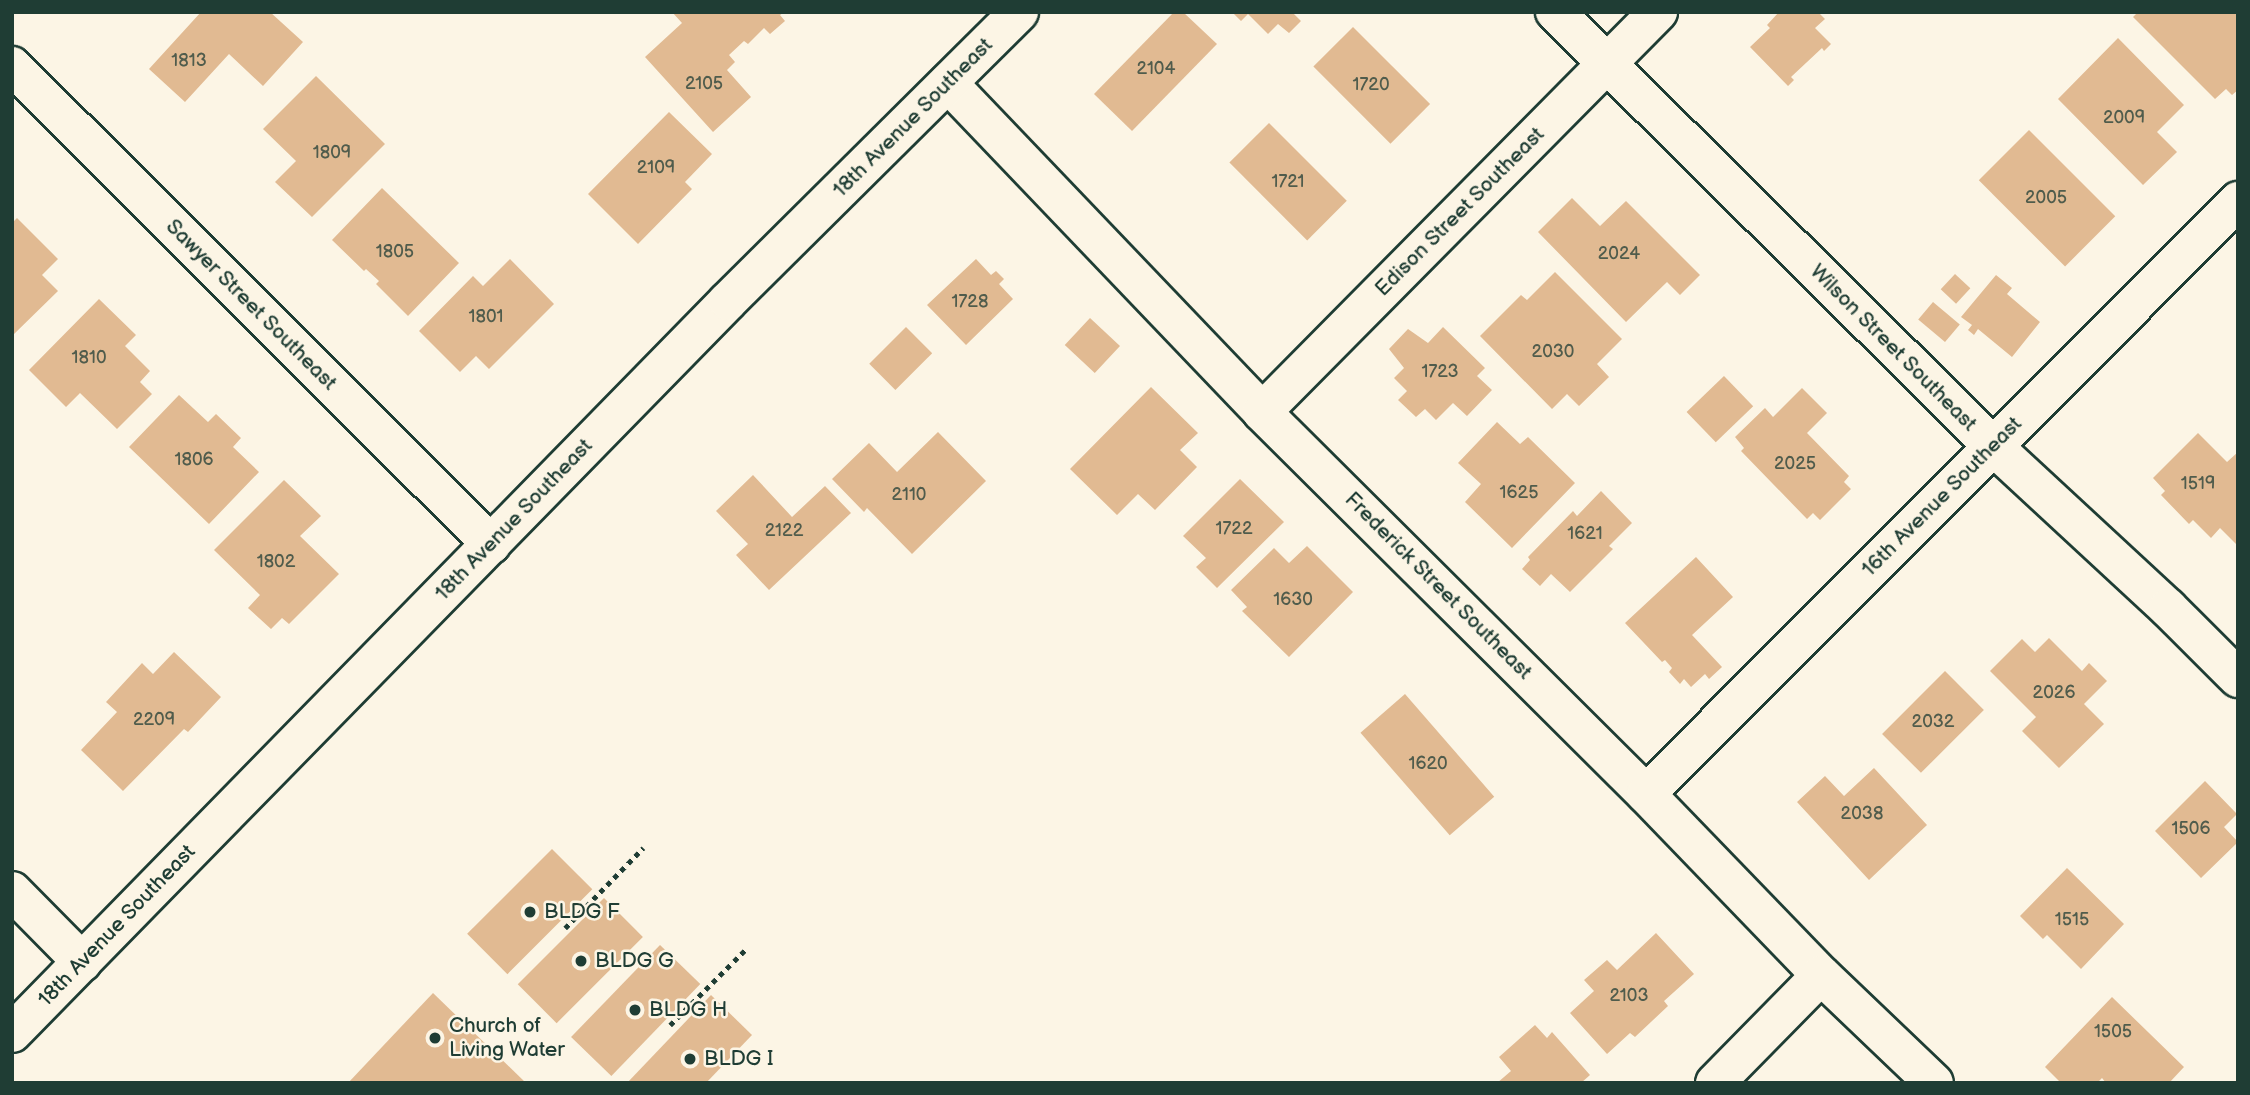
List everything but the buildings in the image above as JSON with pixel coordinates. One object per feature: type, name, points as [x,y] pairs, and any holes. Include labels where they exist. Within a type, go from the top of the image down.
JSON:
[{"type":"street","name":"18th Avenue Southeast","points":[[12,1033],[728,301],[1019,12]]},
{"type":"street","name":"Wilson Street Southeast","points":[[1555,12],[1993,446],[2168,608],[2238,678]]},
{"type":"street","name":"Edison Street Southeast","points":[[1262,412],[1658,12]]},
{"type":"street","name":"Sawyer Street Southeast","points":[[12,66],[491,544]]},
{"type":"street","name":"Frederick Street Southeast","points":[[948,83],[1262,412],[1646,794],[1821,975],[1934,1083]]},
{"type":"street","name":"16th Avenue Southeast","points":[[1646,794],[2238,201]]},
{"type":"street","points":[[12,891],[82,962]]},
{"type":"street","points":[[1715,1083],[1821,975]]},
{"type":"path","points":[[565,928],[643,848]]},
{"type":"path","points":[[670,1026],[745,950]]},
{"type":"place","name":"BLDG F","points":[[530,912]]},
{"type":"place","name":"BLDG G","points":[[581,961]]},
{"type":"place","name":"BLDG H","points":[[635,1010]]},
{"type":"place","name":"Church of Living Water","points":[[435,1038]]},
{"type":"place","name":"BLDG I","points":[[690,1059]]}]
